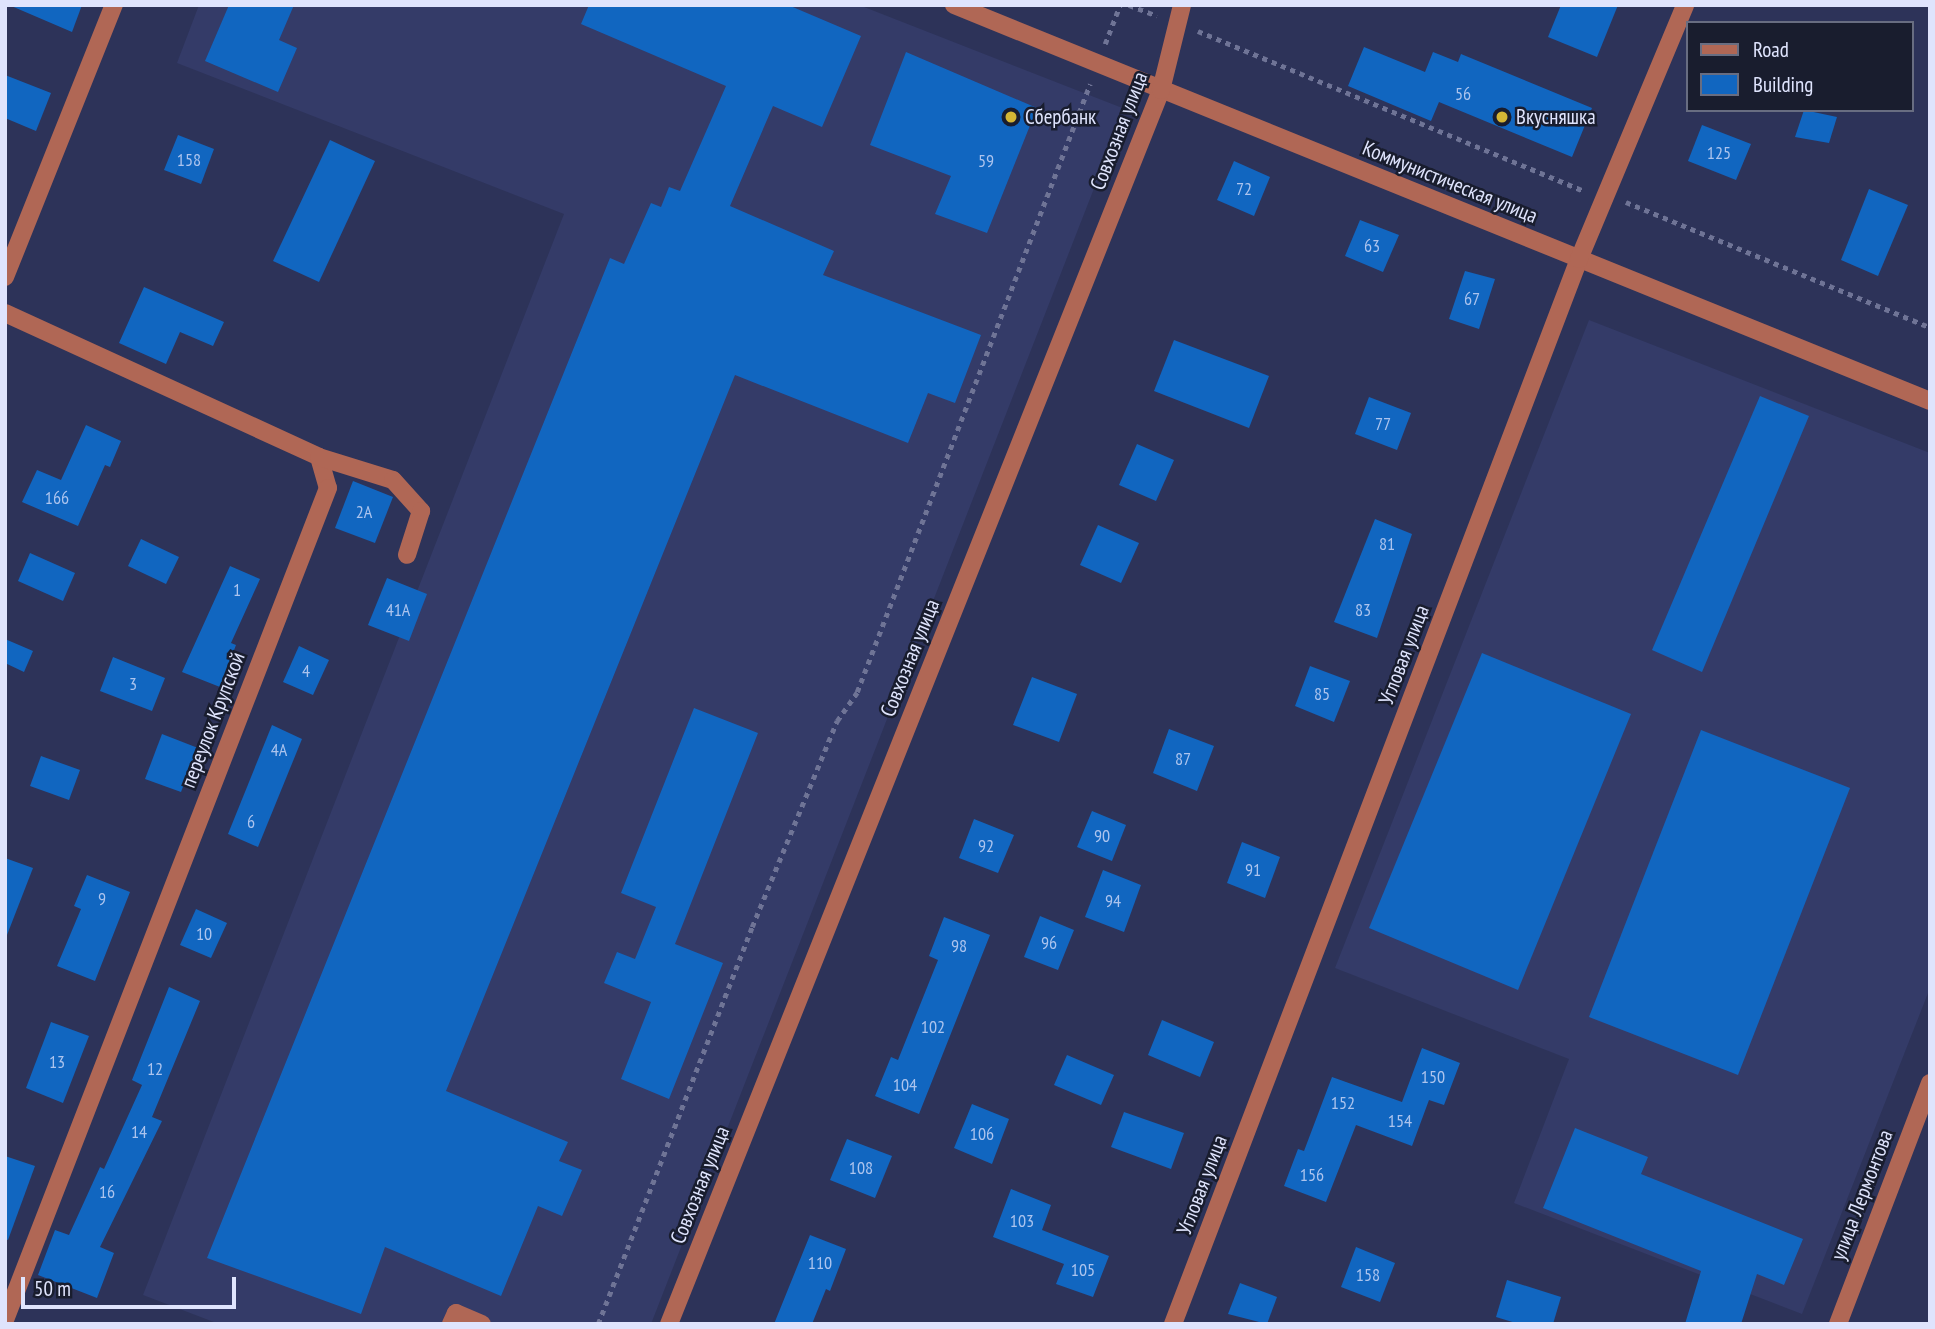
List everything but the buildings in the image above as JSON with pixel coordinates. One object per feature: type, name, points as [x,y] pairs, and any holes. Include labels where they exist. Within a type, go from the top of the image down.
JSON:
[{"type":"street","points":[[5,277],[114,5]]},
{"type":"street","name":"Коммунистическая улица","points":[[954,5],[1930,401]]},
{"type":"street","name":"Совхозная улица","points":[[669,1324],[1161,90],[1182,5]]},
{"type":"street","name":"Угловая улица","points":[[1173,1324],[1579,259],[1685,5]]},
{"type":"street","points":[[5,313],[319,457],[393,480],[421,511],[407,555]]},
{"type":"street","name":"переулок Крупской","points":[[5,1320],[327,488],[319,457]]},
{"type":"street","name":"улица Лермонтова","points":[[1838,1324],[1930,1083]]},
{"type":"street","points":[[451,1324],[456,1313],[482,1324]]},
{"type":"path","points":[[598,1324],[752,927],[837,721],[857,692],[1120,5]]},
{"type":"path","points":[[1129,5],[1589,193],[1606,193],[1930,327]]},
{"type":"shaded area","points":[[199,5],[859,5],[1125,109],[651,1324],[219,1324],[143,1295],[564,214],[177,63]]},
{"type":"shaded area","points":[[1589,320],[1930,453],[1930,988],[1802,1314],[1514,1203],[1569,1059],[1335,968]]},
{"type":"place","name":"Сбербанк","points":[[1011,117]]},
{"type":"place","name":"Вкусняшка","points":[[1502,117]]}]
